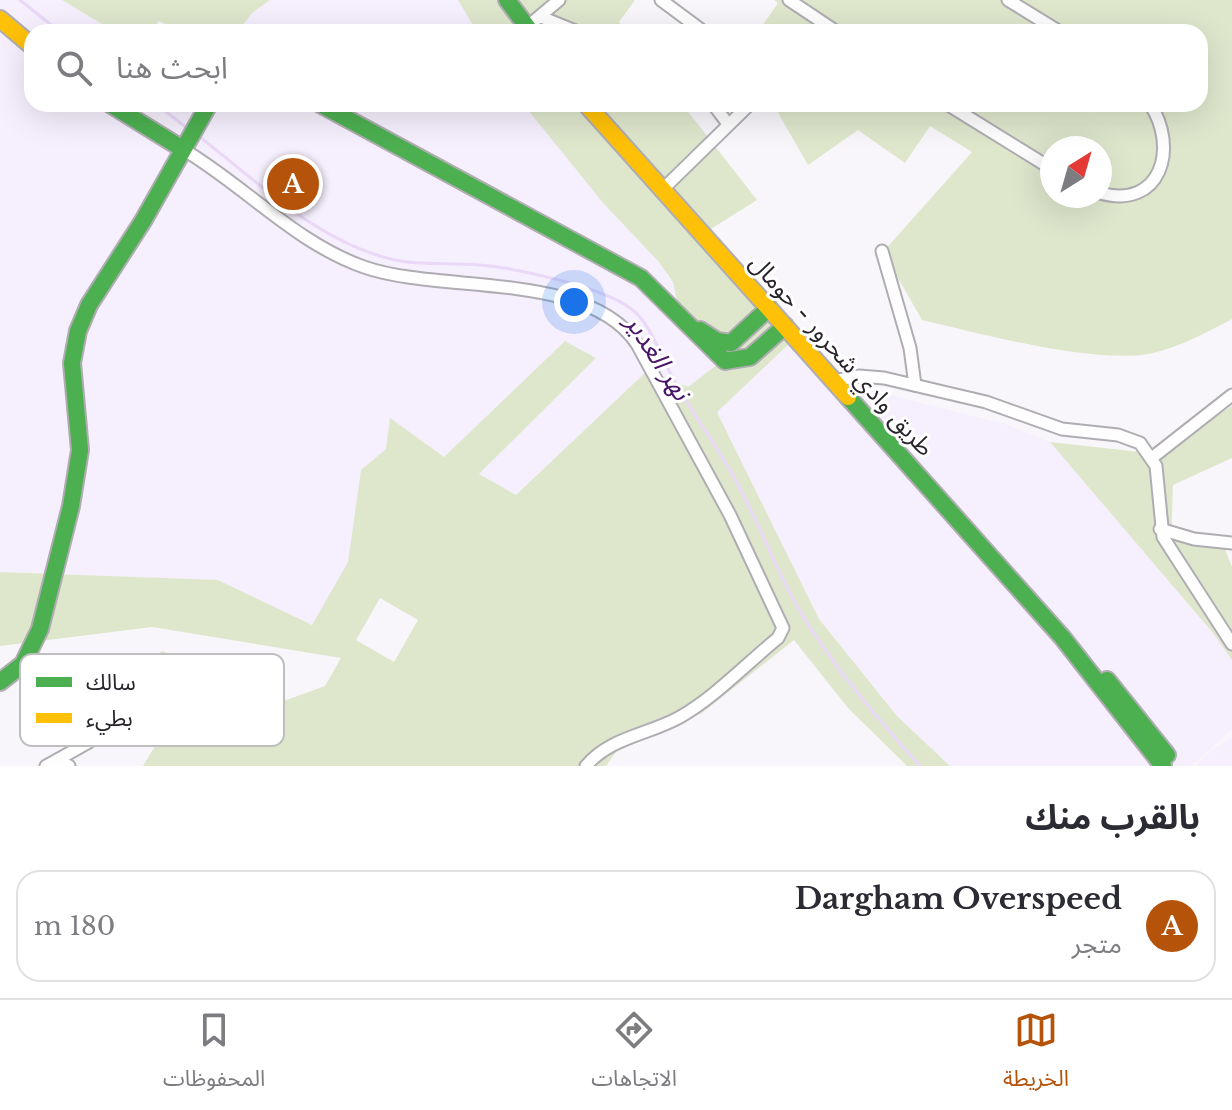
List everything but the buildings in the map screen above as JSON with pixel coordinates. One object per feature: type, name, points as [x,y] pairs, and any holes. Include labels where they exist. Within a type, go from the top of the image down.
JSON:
[{"type":"street","points":[[507,0],[532,24]]},
{"type":"street","points":[[534,24],[559,0]]},
{"type":"street","points":[[661,0],[693,24]]},
{"type":"street","points":[[789,0],[825,24]]},
{"type":"street","points":[[1008,0],[1047,24]]},
{"type":"street","points":[[0,19],[24,39]]},
{"type":"street","points":[[126,112],[185,142],[211,166],[319,245],[362,266],[414,278],[532,292],[584,305],[618,320],[637,344],[730,515],[783,628],[778,638],[699,705],[678,718],[608,746],[586,766]]},
{"type":"street","points":[[28,654],[40,629],[71,506],[80,450],[72,363],[78,331],[89,305],[156,198],[203,112]]},
{"type":"street","points":[[335,112],[617,263],[654,288],[714,353],[736,364],[753,355],[785,326]]},
{"type":"street","name":"طريق وادي شحرور - حومال","points":[[593,112],[1174,766]]},
{"type":"street","points":[[719,112],[728,124]]},
{"type":"street","points":[[661,191],[741,112]]},
{"type":"street","points":[[960,112],[1040,162]]},
{"type":"street","points":[[1112,194],[1131,195],[1143,190],[1159,171],[1166,150],[1165,138],[1154,112]]},
{"type":"street","points":[[882,251],[910,348],[915,385]]},
{"type":"street","points":[[688,323],[712,338],[731,343],[769,308]]},
{"type":"street","points":[[833,381],[869,376],[915,385],[986,402],[1062,429],[1127,437],[1145,447],[1153,457],[1160,485],[1160,529],[1232,644]]},
{"type":"street","points":[[1153,457],[1232,395]]},
{"type":"street","points":[[1160,529],[1194,539],[1232,543]]},
{"type":"street","points":[[0,682],[20,666]]},
{"type":"street","name":"طريق وادي شحرور - حومال","points":[[1123,707],[1163,766]]},
{"type":"street","points":[[52,763],[82,746]]},
{"type":"street","points":[[52,763],[69,766]]},
{"type":"shaded area","points":[[0,0],[62,0],[102,24],[24,24],[24,112],[531,112],[604,204],[658,261],[673,282],[677,301],[728,357],[688,387],[648,370],[516,495],[478,475],[596,358],[565,341],[444,457],[386,449],[361,470],[348,562],[312,626],[218,580],[0,572]]},
{"type":"shaded area","points":[[270,0],[458,0],[472,24],[244,24],[252,13]]},
{"type":"shaded area","points":[[791,342],[822,378],[1005,424],[1050,442],[1213,633],[1232,660],[1232,729],[1192,766],[950,766],[897,716],[819,619],[717,411]]},
{"type":"shaded area","points":[[1232,737],[1232,766],[1195,766],[1215,748]]},
{"type":"green space","points":[[62,0],[270,0],[252,13],[244,24],[166,24],[159,21],[156,24],[102,24]]},
{"type":"green space","points":[[458,0],[635,0],[620,24],[472,24]]},
{"type":"green space","points":[[774,0],[1232,0],[1232,319],[1164,350],[1117,356],[1032,345],[922,320],[883,252],[972,152],[930,126],[905,163],[858,130],[808,165],[778,112],[1208,112],[1208,24],[764,24],[778,3]]},
{"type":"green space","points":[[530,112],[688,112],[757,200],[706,232],[791,342],[717,412],[819,619],[897,716],[950,766],[907,766],[848,708],[794,640],[702,713],[616,752],[606,766],[143,766],[155,746],[284,746],[284,701],[325,686],[341,658],[152,627],[0,646],[0,572],[218,580],[312,625],[348,562],[361,470],[386,449],[390,418],[444,457],[565,341],[596,358],[479,474],[516,495],[648,370],[688,387],[727,357],[677,301],[673,282],[658,261],[604,204]],"holes":[[[380,598],[418,620],[394,662],[356,640]]]},
{"type":"green space","points":[[1232,406],[1232,458],[1173,485],[1171,541],[1222,542],[1232,567],[1232,660],[1213,633],[1050,442],[1158,454]]},
{"type":"waterway","name":"نهر الغدير","points":[[20,0],[50,24]]},
{"type":"waterway","name":"نهر الغدير","points":[[166,112],[187,128]]},
{"type":"waterway","name":"نهر الغدير","points":[[197,135],[314,225],[367,252],[405,262],[480,265],[536,274],[600,293],[637,314],[650,331],[681,393],[737,483],[790,593],[811,629],[855,690],[920,766]]},
{"type":"traffic: fast","points":[[507,0],[525,24]]},
{"type":"traffic: fast","points":[[123,112],[181,148]]},
{"type":"traffic: fast","points":[[28,654],[40,629],[71,506],[80,450],[72,363],[78,331],[89,305],[143,221],[204,112]]},
{"type":"traffic: fast","points":[[335,112],[641,278],[725,361],[750,357],[785,326]]},
{"type":"traffic: fast","points":[[700,330],[717,341],[731,343],[769,308]]},
{"type":"traffic: fast","points":[[848,397],[1062,637],[1163,766]]},
{"type":"traffic: fast","points":[[0,682],[20,666]]},
{"type":"traffic: fast","points":[[1107,680],[1167,755]]},
{"type":"traffic: slow","points":[[0,19],[24,39]]},
{"type":"traffic: slow","points":[[593,112],[848,397]]},
{"type":"place","name":"Dargham Overspeed","points":[[293,184]]}]
